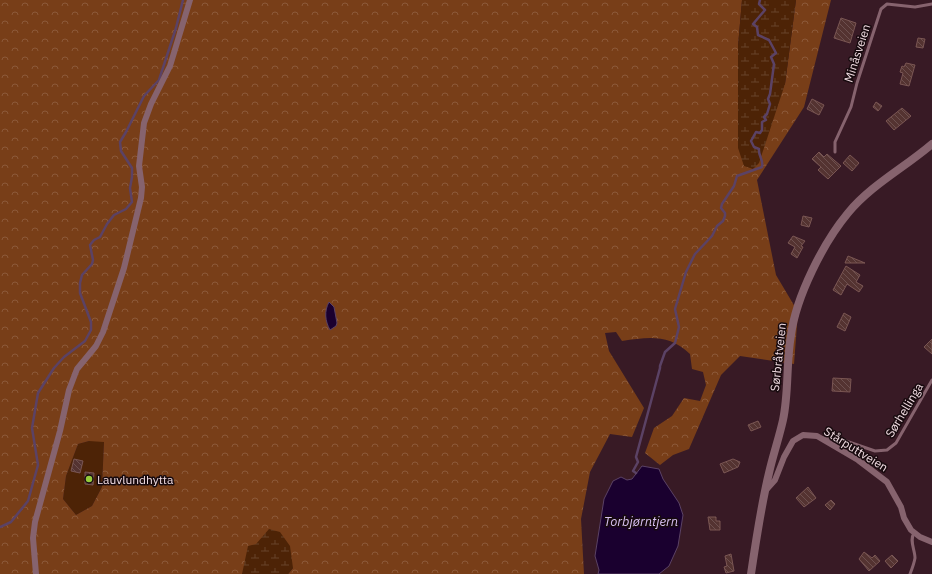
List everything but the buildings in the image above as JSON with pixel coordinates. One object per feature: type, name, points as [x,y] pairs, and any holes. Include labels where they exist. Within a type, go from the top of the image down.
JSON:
[{"type":"street","points":[[36,574],[33,538],[35,522],[60,431],[69,390],[78,369],[96,346],[103,332],[124,268],[142,198],[139,166],[144,123],[151,104],[170,66],[190,0]]},
{"type":"street","name":"Sørbråtveien","points":[[751,574],[769,474],[785,408],[788,363],[795,313],[812,272],[833,234],[856,204],[877,185],[932,144]]},
{"type":"street","name":"Stårputtveien","points":[[766,490],[775,480],[784,457],[793,441],[803,435],[817,436],[858,460],[887,482],[901,507],[907,524],[914,533]]},
{"type":"street","points":[[914,533],[932,542]]},
{"type":"lane","name":"Minåsveien","points":[[835,152],[835,142],[851,107],[857,83],[883,7],[887,4],[915,7],[932,4]]},
{"type":"lane","name":"Sørhellinga","points":[[821,438],[843,440],[876,451],[887,450],[900,439],[905,427],[932,380]]},
{"type":"lane","points":[[910,574],[915,559],[912,537],[914,533]]},
{"type":"green space","points":[[0,0],[742,0],[738,46],[738,148],[785,84],[796,0],[831,0],[804,107],[757,180],[776,275],[798,312],[794,364],[740,356],[721,375],[689,449],[673,455],[660,465],[645,453],[654,428],[672,416],[684,398],[700,401],[706,385],[703,372],[692,369],[690,354],[674,343],[658,338],[622,341],[616,332],[605,333],[609,351],[644,408],[632,437],[610,434],[590,472],[581,519],[584,574],[288,574],[293,568],[242,574],[0,574]],"holes":[[[89,441],[104,442],[102,487],[92,506],[76,515],[63,499],[66,476],[78,444]]]},
{"type":"green space","points":[[742,0],[796,0],[785,84],[759,163],[753,169],[744,166],[738,148],[738,46]]},
{"type":"green space","points":[[89,441],[104,441],[102,487],[92,506],[76,515],[63,499],[66,476],[78,444]]},
{"type":"green space","points":[[269,529],[280,532],[290,546],[293,568],[288,574],[242,574],[248,546],[256,544]]},
{"type":"water","points":[[329,302],[334,307],[337,323],[336,326],[330,330],[326,316],[326,309]]},
{"type":"water","name":"Torbjørntjern","points":[[642,466],[659,469],[663,479],[679,503],[683,515],[678,546],[669,566],[659,574],[598,574],[599,570],[595,556],[604,499],[613,481],[621,477],[627,480],[632,479]]},
{"type":"waterway","points":[[0,527],[11,522],[28,501],[38,465],[32,428],[38,393],[54,368],[64,357],[85,341],[91,330],[91,322],[80,293],[82,275],[92,264],[93,260],[90,245],[94,240],[100,237],[114,215],[126,209],[132,202],[130,188],[132,168],[121,151],[120,142],[144,96],[159,80],[176,28],[183,0]]},
{"type":"waterway","points":[[636,473],[633,471],[638,462],[636,457],[660,366],[665,352],[675,343],[679,327],[675,309],[686,272],[695,254],[712,236],[717,226],[723,221],[725,213],[721,208],[722,204],[734,186],[737,176],[762,167],[759,149],[754,147],[751,141],[756,132],[760,133],[762,130],[762,122],[766,120],[764,117],[767,114],[770,104],[768,99],[774,64],[771,57],[776,53],[769,40],[758,35],[757,27],[753,24],[765,10],[759,4],[760,0]]},
{"type":"place","name":"Lauvlundhytta","points":[[89,479]]}]
